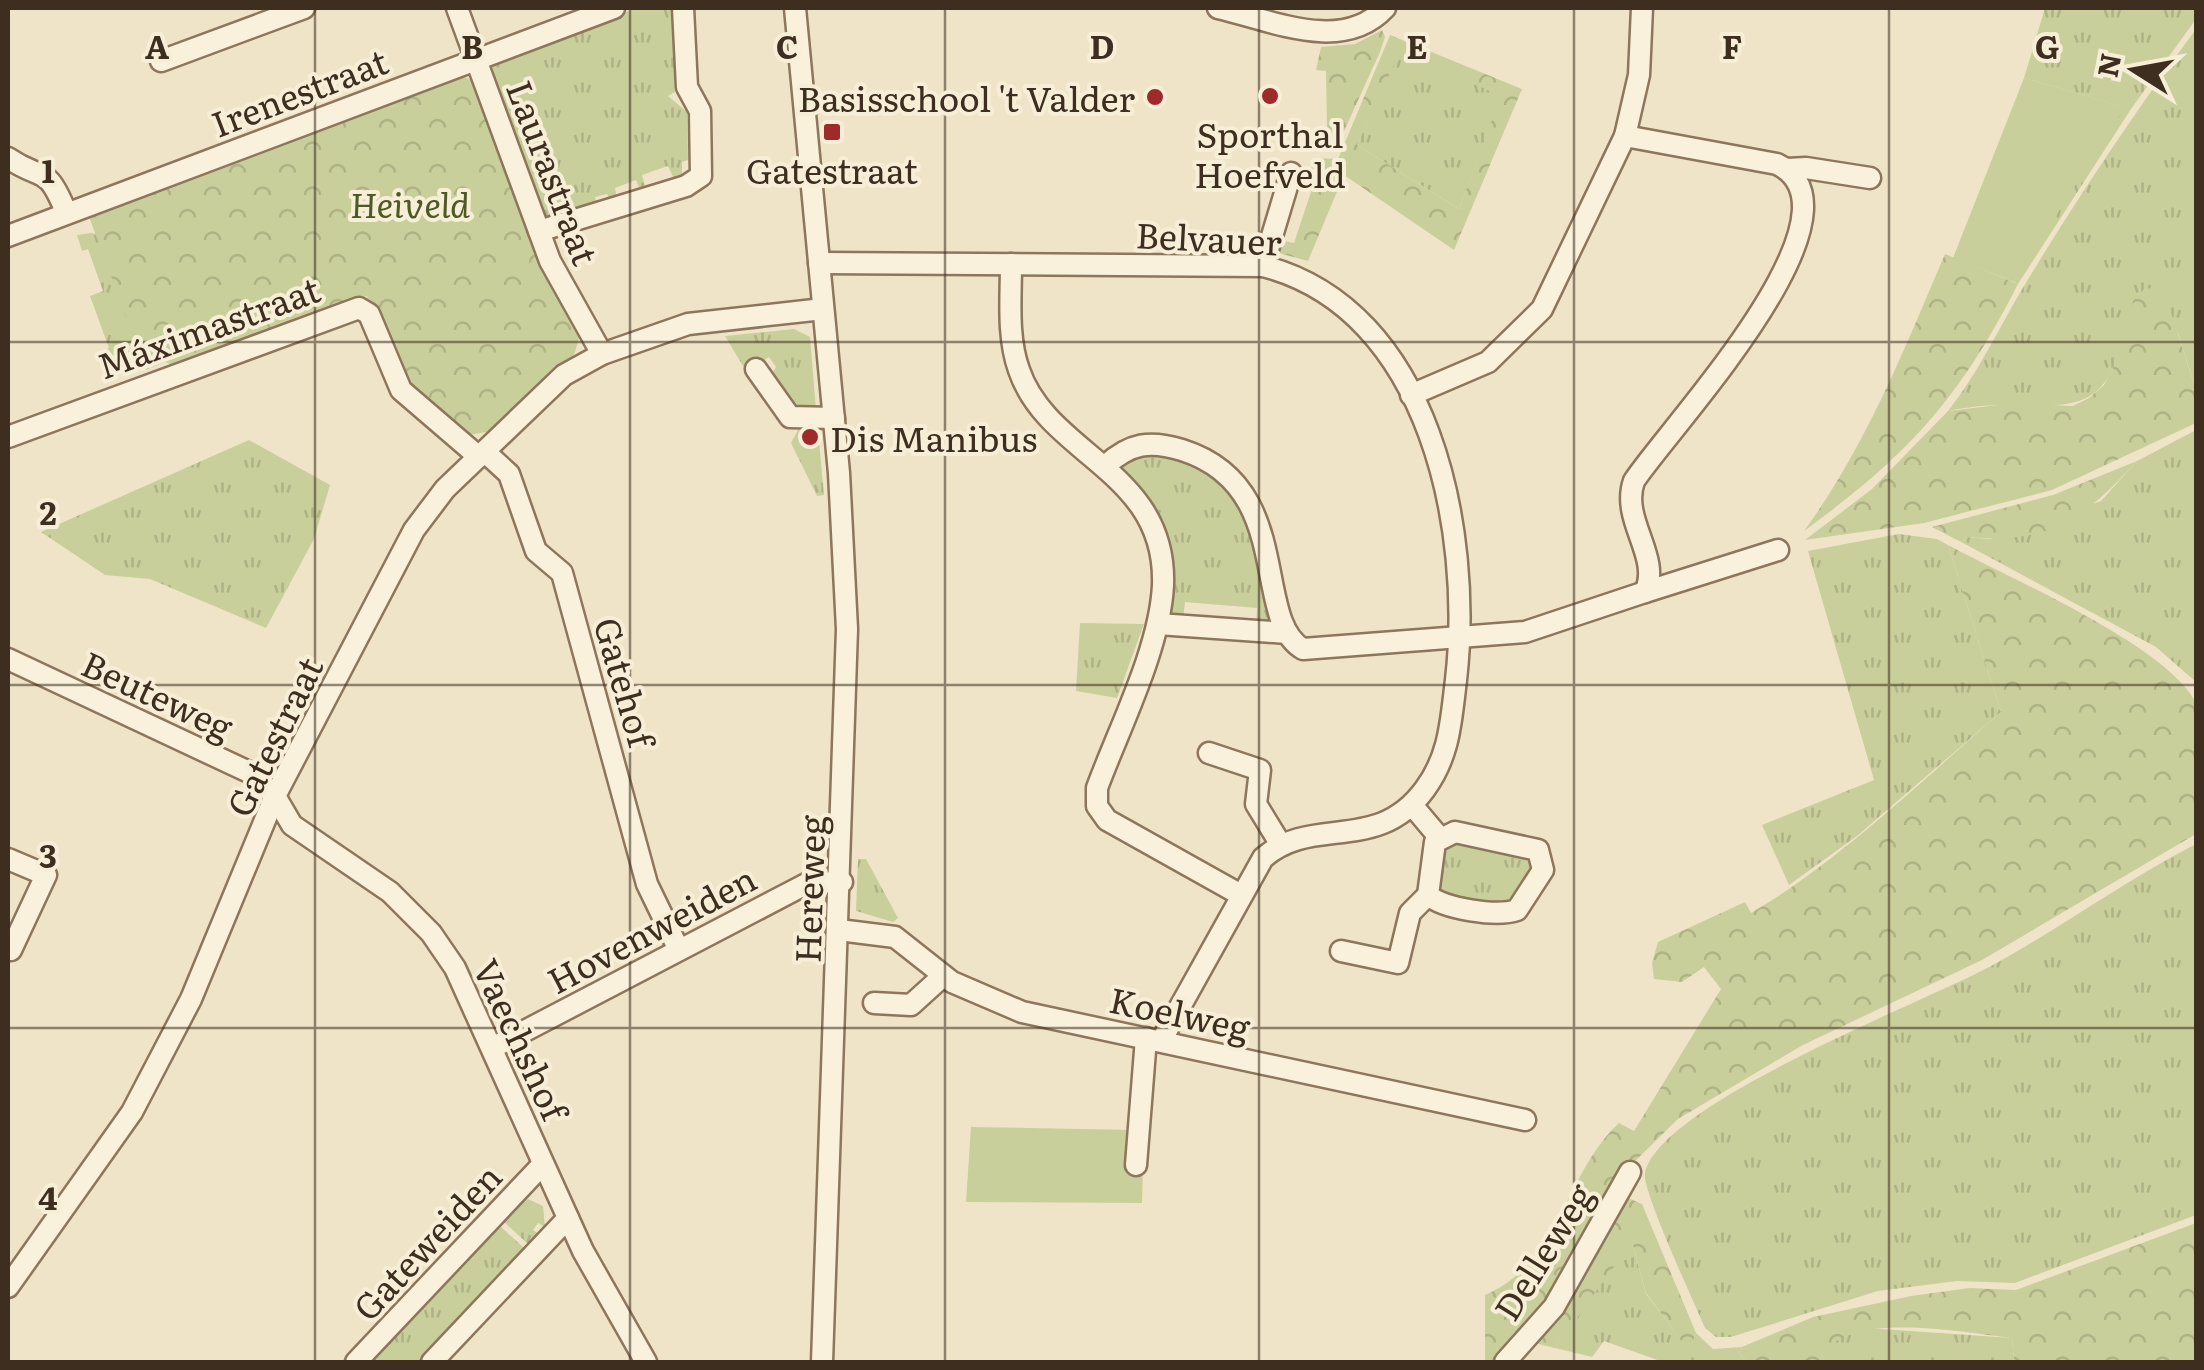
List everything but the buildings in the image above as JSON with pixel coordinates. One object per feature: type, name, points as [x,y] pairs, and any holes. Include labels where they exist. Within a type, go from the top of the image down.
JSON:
[{"type":"street","points":[[161,61],[304,8]]},
{"type":"street","name":"Laurastraat","points":[[457,8],[564,291],[602,354]]},
{"type":"street","name":"Irenestraat","points":[[8,236],[614,8]]},
{"type":"street","points":[[540,230],[686,186],[701,176],[700,111],[687,87],[683,8]]},
{"type":"street","name":"Hereweg","points":[[795,8],[834,418],[847,629],[842,882],[822,1362]]},
{"type":"street","points":[[1218,8],[1324,32],[1357,28],[1385,8]]},
{"type":"street","points":[[1411,395],[1488,362],[1528,326],[1554,286],[1625,136],[1640,75],[1642,8]]},
{"type":"street","points":[[1625,136],[1787,169],[1806,168],[1870,178]]},
{"type":"street","points":[[8,158],[39,170],[55,186],[66,212]]},
{"type":"street","points":[[1644,592],[1650,576],[1632,515],[1632,489],[1770,296],[1806,215],[1804,192],[1787,169]]},
{"type":"street","points":[[1263,266],[1291,173]]},
{"type":"street","name":"Belvauer","points":[[819,263],[1263,266],[1306,278],[1358,316],[1411,395],[1431,447],[1453,530],[1461,637],[1448,744],[1434,776],[1412,805],[1366,830],[1303,837],[1281,845]]},
{"type":"street","points":[[1011,264],[1013,344],[1023,379],[1037,403],[1136,498],[1158,543],[1163,580],[1158,624],[1097,788],[1097,806],[1107,820],[1241,896]]},
{"type":"street","name":"Máximastraat","points":[[8,436],[359,308],[368,314],[401,390],[482,454]]},
{"type":"street","name":"Gatestraat","points":[[8,1287],[96,1168],[142,1094],[191,999],[275,796],[414,530],[444,489],[564,376],[602,354],[688,324],[824,309]]},
{"type":"street","points":[[756,369],[790,417],[834,418]]},
{"type":"street","points":[[1105,466],[1128,447],[1155,444],[1190,452],[1223,472],[1245,496],[1259,524],[1287,633],[1294,644],[1311,651],[1524,632],[1778,550]]},
{"type":"street","name":"Gatehof","points":[[482,454],[508,474],[536,552],[562,573],[647,884],[678,948]]},
{"type":"street","points":[[1158,624],[1287,633]]},
{"type":"street","name":"Beuteweg","points":[[8,659],[251,773],[275,796]]},
{"type":"street","points":[[1136,1165],[1156,1040],[1166,1032],[1263,858],[1281,845],[1256,804],[1260,770],[1209,754]]},
{"type":"street","name":"Vaechshof","points":[[275,796],[292,825],[390,892],[430,932],[455,968],[568,1218],[613,1310],[646,1362]]},
{"type":"street","points":[[1412,805],[1439,836]]},
{"type":"street","points":[[1428,895],[1441,903],[1510,913],[1520,908],[1544,865],[1538,850],[1528,845],[1455,832],[1439,836]]},
{"type":"street","points":[[1341,951],[1398,963],[1410,913],[1428,895],[1439,836]]},
{"type":"street","points":[[8,858],[46,875],[12,950]]},
{"type":"street","name":"Hovenweiden","points":[[494,1047],[808,883],[842,882]]},
{"type":"street","name":"Koelweg","points":[[840,930],[895,938],[971,993],[1022,1012],[1524,1120]]},
{"type":"street","points":[[874,1003],[911,1005],[944,976]]},
{"type":"street","name":"Gateweiden","points":[[356,1362],[543,1164]]},
{"type":"street","name":"Delleweg","points":[[1505,1362],[1562,1295],[1630,1172]]},
{"type":"street","points":[[432,1362],[568,1218]]},
{"type":"green space","points":[[637,8],[676,8],[675,68],[680,69],[675,92],[668,96],[687,112],[688,160],[682,162],[682,177],[674,179],[668,166],[642,175],[646,190],[641,192],[636,180],[615,188],[617,199],[610,200],[607,194],[595,197],[597,204],[550,220],[541,213],[491,70],[498,60]]},
{"type":"green space","points":[[2045,8],[2196,8],[2196,19],[2131,109],[2018,284],[2014,282],[2024,265],[2124,107],[2024,78]]},
{"type":"green space","points":[[2196,29],[2196,390],[2178,333],[2133,301],[2122,348],[2108,378],[2091,395],[2070,403],[1948,411],[2086,188]]},
{"type":"green space","points":[[1382,30],[1385,37],[1380,52],[1336,149],[1319,149],[1321,129],[1327,128],[1326,71],[1316,70],[1321,47],[1355,44]]},
{"type":"green space","points":[[1390,35],[1522,89],[1454,250],[1344,175],[1308,261],[1275,252],[1280,240],[1294,243],[1315,180],[1309,176],[1314,158],[1338,159]],"holes":[[[1400,51],[1501,96],[1459,209],[1357,145]]]},
{"type":"green space","points":[[1399,50],[1502,96],[1459,209],[1357,145]]},
{"type":"green space","name":"Heiveld","points":[[460,76],[473,80],[580,335],[574,355],[487,432],[468,435],[403,381],[373,303],[366,296],[175,366],[165,362],[146,370],[88,214]]},
{"type":"green space","points":[[2024,78],[2125,107],[2014,282],[1953,258]]},
{"type":"green space","points":[[77,235],[101,235],[146,343],[128,360],[110,365],[104,351],[109,348],[90,296],[103,291],[88,249],[82,251]]},
{"type":"green space","points":[[1945,254],[2018,284],[1974,361],[1928,422],[1873,477],[1804,531],[1865,431]]},
{"type":"green space","points":[[2145,288],[2156,289],[2167,300],[2196,390],[2196,423],[2052,490],[1924,523],[1805,540],[1872,489],[1948,411],[2014,403],[2073,406],[2089,398],[2104,385],[2115,365],[2133,301]]},
{"type":"green space","points":[[794,329],[810,337],[816,410],[797,410],[770,377],[776,367],[769,357],[746,371],[725,336]]},
{"type":"green space","points":[[798,430],[805,431],[802,439],[809,444],[816,440],[813,430],[818,430],[824,495],[817,496],[791,443]]},
{"type":"green space","points":[[2196,430],[2196,682],[2156,647],[1963,543],[1966,537],[1990,539],[2101,501],[2137,461]]},
{"type":"green space","points":[[249,440],[330,485],[314,539],[266,628],[150,579],[105,575],[41,532]]},
{"type":"green space","points":[[1155,451],[1206,469],[1242,503],[1277,626],[1256,625],[1257,608],[1185,602],[1183,620],[1168,618],[1170,591],[1122,467],[1124,460]]},
{"type":"green space","points":[[2137,461],[2081,513],[2043,532],[2020,537],[1966,537],[1963,543],[1932,527],[2053,495]]},
{"type":"green space","points":[[1899,534],[1937,539],[1948,545],[2001,712],[1857,836],[1789,885],[1762,825],[1874,780],[1808,551]]},
{"type":"green space","points":[[1948,545],[2084,615],[2154,659],[2180,681],[2196,703],[2196,834],[1982,960],[1803,1045],[1678,1119],[1629,1167],[1575,1266],[1498,1362],[1485,1362],[1485,1295],[1530,1262],[1586,1166],[1619,1123],[1634,1131],[1721,989],[1704,967],[1682,982],[1654,979],[1652,963],[1658,942],[1745,902],[1751,913],[1783,893],[1880,818],[2001,712]]},
{"type":"green space","points":[[1080,623],[1144,624],[1117,698],[1076,691]]},
{"type":"green space","points":[[1450,839],[1537,859],[1509,908],[1435,893],[1438,850]]},
{"type":"green space","points":[[2196,844],[2196,1215],[2015,1283],[1957,1281],[1878,1291],[1731,1337],[1716,1337],[1705,1328],[1646,1183],[1645,1173],[1661,1145],[1696,1116],[1744,1086],[1993,965]]},
{"type":"green space","points":[[858,859],[866,859],[898,918],[893,922],[856,911]]},
{"type":"green space","points":[[971,1127],[1135,1130],[1143,1169],[1142,1203],[966,1202]]},
{"type":"green space","points":[[1626,1197],[1642,1204],[1696,1333],[1689,1351],[1646,1293],[1632,1242],[1555,1348],[1535,1343],[1573,1294]]},
{"type":"green space","points":[[528,1199],[543,1206],[545,1227],[538,1223],[533,1230],[540,1235],[530,1246],[502,1220]]},
{"type":"green space","points":[[2196,1223],[2196,1362],[2014,1362],[2012,1338],[1905,1328],[1851,1334],[1831,1345],[1819,1362],[1747,1362],[1739,1353],[1742,1347],[1813,1317],[1970,1288],[2016,1290]]},
{"type":"green space","points":[[498,1224],[526,1250],[422,1362],[370,1362]]},
{"type":"green space","points":[[1628,1241],[1632,1242],[1646,1294],[1689,1350],[1696,1333],[1713,1349],[1742,1347],[1739,1353],[1747,1362],[1663,1362],[1604,1341],[1592,1357],[1555,1348]]},
{"type":"green space","points":[[1867,1328],[2012,1338],[2014,1362],[1819,1362],[1832,1343]]},
{"type":"place","name":"Sporthal Hoefveld","points":[[1270,96]]},
{"type":"place","name":"Basisschool 't Valder","points":[[1155,97]]},
{"type":"place","name":"Gatestraat","points":[[832,132]]},
{"type":"place","name":"Dis Manibus","points":[[810,437]]}]
